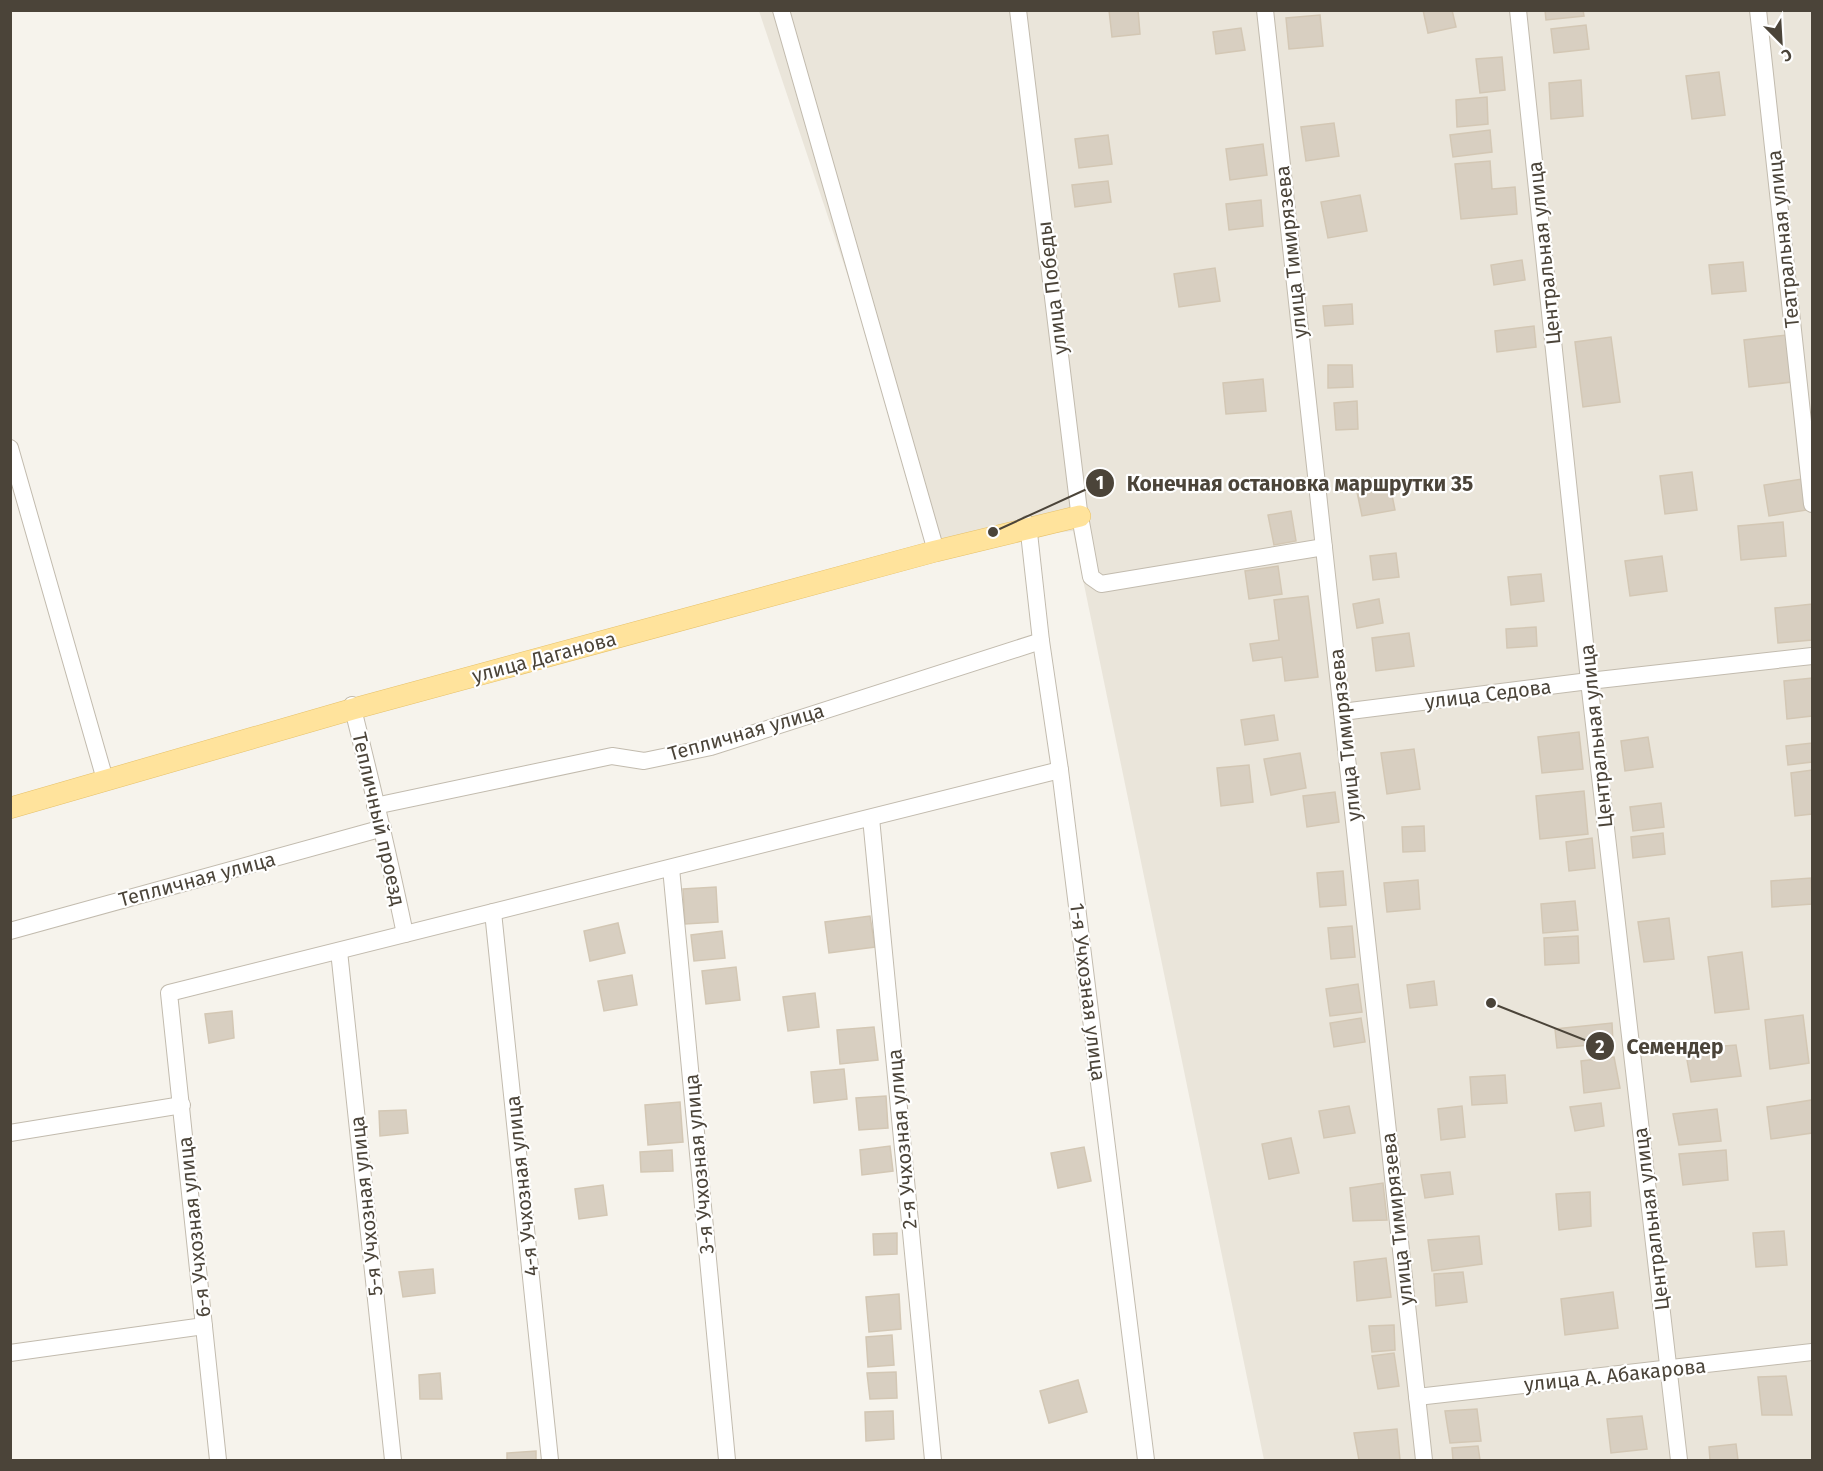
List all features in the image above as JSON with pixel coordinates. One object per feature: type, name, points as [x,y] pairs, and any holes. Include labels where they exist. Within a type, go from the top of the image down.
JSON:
[{"type":"main road","name":"улица Даганова","points":[[10,803],[935,549],[1079,514]]},
{"type":"main road","name":"улица Даганова","points":[[10,808],[353,707]]},
{"type":"street","points":[[781,10],[935,549]]},
{"type":"street","name":"улица Победы","points":[[1018,10],[1079,514],[1091,577],[1101,584],[1324,547]]},
{"type":"street","name":"улица Тимирязева","points":[[1265,10],[1424,1461]]},
{"type":"street","name":"Центральная улица","points":[[1518,10],[1589,681],[1678,1461]]},
{"type":"street","name":"Театральная улица","points":[[1758,10],[1812,504]]},
{"type":"street","points":[[10,448],[104,776]]},
{"type":"street","name":"1-я Учхозная улица","points":[[1028,526],[1146,1461]]},
{"type":"street","name":"Тепличная улица","points":[[375,806],[612,756],[644,760],[711,747],[1041,641]]},
{"type":"street","name":"улица Седова","points":[[1342,712],[1812,656]]},
{"type":"street","name":"Тепличный проезд","points":[[353,707],[375,806],[383,828],[405,934]]},
{"type":"street","points":[[339,951],[1060,770]]},
{"type":"street","name":"2-я Учхозная улица","points":[[871,818],[933,1461]]},
{"type":"street","name":"Тепличная улица","points":[[10,931],[383,828]]},
{"type":"street","name":"3-я Учхозная улица","points":[[671,868],[727,1461]]},
{"type":"street","name":"4-я Учхозная улица","points":[[493,912],[550,1461]]},
{"type":"street","name":"6-я Учхозная улица","points":[[218,1461],[169,993],[339,951]]},
{"type":"street","name":"5-я Учхозная улица","points":[[339,951],[393,1461]]},
{"type":"street","points":[[10,1132],[182,1106]]},
{"type":"street","points":[[10,1353],[204,1326]]},
{"type":"street","name":"улица А. Абакарова","points":[[1417,1397],[1812,1352]]},
{"type":"shaded area","points":[[759,11],[1812,11],[1812,1460],[1264,1460],[1073,531],[938,545]]},
{"type":"building","points":[[1109,10],[1138,10],[1140,34],[1112,37]]},
{"type":"building","points":[[1423,10],[1452,10],[1456,27],[1428,33]]},
{"type":"building","points":[[1545,10],[1583,10],[1584,16],[1546,20]]},
{"type":"building","points":[[1320,15],[1323,46],[1289,49],[1286,18]]},
{"type":"building","points":[[1586,25],[1589,49],[1554,53],[1551,29]]},
{"type":"building","points":[[1241,28],[1245,50],[1216,54],[1213,32]]},
{"type":"building","points":[[1502,57],[1505,90],[1480,93],[1476,59]]},
{"type":"building","points":[[1719,72],[1725,115],[1692,119],[1686,76]]},
{"type":"building","points":[[1581,80],[1583,116],[1551,119],[1549,83]]},
{"type":"building","points":[[1487,97],[1488,124],[1457,127],[1456,100]]},
{"type":"building","points":[[1334,123],[1339,156],[1306,161],[1301,127]]},
{"type":"building","points":[[1490,130],[1492,152],[1453,157],[1450,135]]},
{"type":"building","points":[[1108,135],[1112,164],[1079,168],[1075,139]]},
{"type":"building","points":[[1263,144],[1267,175],[1230,180],[1226,149]]},
{"type":"building","points":[[1490,161],[1492,189],[1515,187],[1517,214],[1461,219],[1455,164]]},
{"type":"building","points":[[1108,181],[1111,202],[1075,207],[1072,185]]},
{"type":"building","points":[[1360,195],[1367,231],[1328,238],[1321,202]]},
{"type":"building","points":[[1261,200],[1263,226],[1229,230],[1226,204]]},
{"type":"building","points":[[1522,260],[1525,280],[1494,285],[1491,265]]},
{"type":"building","points":[[1743,262],[1746,291],[1712,294],[1709,265]]},
{"type":"building","points":[[1215,268],[1220,301],[1179,307],[1174,274]]},
{"type":"building","points":[[1352,304],[1353,324],[1325,326],[1323,306]]},
{"type":"building","points":[[1534,326],[1536,347],[1497,352],[1495,331]]},
{"type":"building","points":[[1787,335],[1792,382],[1749,387],[1744,340]]},
{"type":"building","points":[[1611,337],[1620,402],[1583,407],[1575,342]]},
{"type":"building","points":[[1328,365],[1352,365],[1353,387],[1328,388]]},
{"type":"building","points":[[1263,379],[1266,411],[1226,414],[1223,383]]},
{"type":"building","points":[[1357,401],[1358,429],[1336,430],[1334,403]]},
{"type":"building","points":[[1692,472],[1697,510],[1665,514],[1660,476]]},
{"type":"building","points":[[1802,479],[1807,510],[1769,516],[1764,485]]},
{"type":"building","points":[[1390,485],[1395,510],[1362,516],[1357,492]]},
{"type":"building","points":[[1291,511],[1296,541],[1274,545],[1268,515]]},
{"type":"building","points":[[1783,522],[1786,556],[1741,560],[1738,526]]},
{"type":"building","points":[[1396,553],[1399,577],[1373,580],[1370,556]]},
{"type":"building","points":[[1662,556],[1667,591],[1630,596],[1625,561]]},
{"type":"building","points":[[1278,566],[1282,594],[1249,599],[1245,571]]},
{"type":"building","points":[[1541,574],[1544,601],[1511,605],[1508,577]]},
{"type":"building","points":[[1308,596],[1318,677],[1285,681],[1282,657],[1253,661],[1250,644],[1279,640],[1274,600]]},
{"type":"building","points":[[1379,599],[1383,623],[1357,628],[1353,604]]},
{"type":"building","points":[[1812,604],[1812,640],[1778,643],[1775,608]]},
{"type":"building","points":[[1536,627],[1537,646],[1507,648],[1506,629]]},
{"type":"building","points":[[1409,633],[1414,666],[1376,671],[1372,638]]},
{"type":"building","points":[[1812,678],[1812,716],[1787,719],[1784,681]]},
{"type":"building","points":[[1274,715],[1278,740],[1245,745],[1241,720]]},
{"type":"building","points":[[1579,732],[1583,769],[1542,773],[1538,737]]},
{"type":"building","points":[[1648,737],[1653,767],[1625,771],[1621,741]]},
{"type":"building","points":[[1812,743],[1812,762],[1788,765],[1786,746]]},
{"type":"building","points":[[1414,749],[1420,789],[1387,794],[1381,753]]},
{"type":"building","points":[[1300,753],[1306,788],[1271,795],[1264,759]]},
{"type":"building","points":[[1249,765],[1253,802],[1221,806],[1217,768]]},
{"type":"building","points":[[1812,770],[1812,814],[1795,816],[1791,773]]},
{"type":"building","points":[[1584,791],[1588,834],[1540,839],[1536,796]]},
{"type":"building","points":[[1335,792],[1339,822],[1307,827],[1303,796]]},
{"type":"building","points":[[1661,803],[1664,827],[1633,831],[1630,807]]},
{"type":"building","points":[[1424,826],[1425,851],[1403,852],[1402,827]]},
{"type":"building","points":[[1663,833],[1665,854],[1633,858],[1631,837]]},
{"type":"building","points":[[1592,838],[1595,868],[1569,871],[1566,842]]},
{"type":"building","points":[[1343,871],[1346,905],[1320,907],[1317,873]]},
{"type":"building","points":[[1811,878],[1812,904],[1772,907],[1771,881]]},
{"type":"building","points":[[1418,880],[1420,909],[1387,912],[1384,883]]},
{"type":"building","points":[[716,887],[718,922],[685,924],[683,889]]},
{"type":"building","points":[[1575,901],[1578,930],[1543,933],[1541,904]]},
{"type":"building","points":[[870,916],[875,947],[829,953],[825,922]]},
{"type":"building","points":[[1669,918],[1674,959],[1644,962],[1638,922]]},
{"type":"building","points":[[618,923],[625,953],[590,961],[584,931]]},
{"type":"building","points":[[1352,926],[1355,957],[1331,959],[1328,928]]},
{"type":"building","points":[[722,931],[725,958],[694,961],[691,935]]},
{"type":"building","points":[[1578,936],[1579,963],[1545,965],[1544,938]]},
{"type":"building","points":[[1742,952],[1749,1009],[1715,1013],[1708,957]]},
{"type":"building","points":[[736,967],[740,1000],[706,1004],[702,971]]},
{"type":"building","points":[[632,975],[637,1005],[604,1011],[598,981]]},
{"type":"building","points":[[1434,981],[1437,1005],[1410,1008],[1407,985]]},
{"type":"building","points":[[1358,984],[1362,1012],[1330,1016],[1326,989]]},
{"type":"building","points":[[815,993],[819,1027],[788,1031],[783,997]]},
{"type":"building","points":[[232,1011],[234,1038],[209,1043],[205,1014]]},
{"type":"building","points":[[1803,1015],[1809,1063],[1770,1069],[1765,1020]]},
{"type":"building","points":[[1361,1018],[1365,1042],[1334,1047],[1330,1023]]},
{"type":"building","points":[[1612,1023],[1613,1043],[1557,1048],[1555,1029]]},
{"type":"building","points":[[874,1027],[878,1060],[840,1064],[837,1030]]},
{"type":"building","points":[[1736,1045],[1741,1076],[1691,1082],[1685,1049]]},
{"type":"building","points":[[1614,1057],[1620,1088],[1584,1093],[1581,1061]]},
{"type":"building","points":[[844,1069],[847,1099],[814,1103],[811,1072]]},
{"type":"building","points":[[1505,1075],[1507,1103],[1472,1105],[1470,1077]]},
{"type":"building","points":[[886,1096],[888,1128],[859,1130],[856,1098]]},
{"type":"building","points":[[1812,1100],[1812,1133],[1771,1139],[1767,1107]]},
{"type":"building","points":[[680,1102],[683,1142],[648,1145],[645,1105]]},
{"type":"building","points":[[1601,1103],[1604,1126],[1575,1131],[1570,1107]]},
{"type":"building","points":[[1349,1106],[1355,1133],[1324,1138],[1319,1111]]},
{"type":"building","points":[[1462,1106],[1465,1137],[1441,1140],[1438,1109]]},
{"type":"building","points":[[1717,1109],[1721,1141],[1679,1145],[1673,1114]]},
{"type":"building","points":[[406,1110],[408,1133],[380,1136],[379,1111]]},
{"type":"building","points":[[1291,1138],[1299,1173],[1269,1179],[1262,1144]]},
{"type":"building","points":[[890,1146],[893,1171],[862,1175],[860,1150]]},
{"type":"building","points":[[1084,1147],[1091,1181],[1058,1188],[1051,1153]]},
{"type":"building","points":[[672,1150],[673,1171],[641,1172],[640,1152]]},
{"type":"building","points":[[1726,1150],[1728,1180],[1683,1185],[1679,1154]]},
{"type":"building","points":[[1450,1172],[1453,1194],[1425,1198],[1421,1175]]},
{"type":"building","points":[[1383,1183],[1387,1220],[1353,1221],[1350,1188]]},
{"type":"building","points":[[603,1185],[607,1215],[579,1219],[575,1189]]},
{"type":"building","points":[[1590,1192],[1591,1226],[1559,1230],[1556,1194]]},
{"type":"building","points":[[1784,1231],[1787,1265],[1756,1267],[1753,1233]]},
{"type":"building","points":[[897,1233],[897,1254],[874,1255],[873,1234]]},
{"type":"building","points":[[1479,1236],[1482,1264],[1432,1271],[1428,1240]]},
{"type":"building","points":[[1386,1258],[1391,1297],[1357,1301],[1354,1262]]},
{"type":"building","points":[[433,1269],[435,1293],[403,1297],[399,1272]]},
{"type":"building","points":[[1463,1272],[1467,1302],[1436,1306],[1434,1274]]},
{"type":"building","points":[[1613,1292],[1618,1328],[1565,1335],[1561,1299]]},
{"type":"building","points":[[899,1294],[901,1329],[869,1332],[866,1297]]},
{"type":"building","points":[[1394,1325],[1395,1350],[1372,1352],[1369,1326]]},
{"type":"building","points":[[892,1335],[894,1365],[868,1367],[866,1337]]},
{"type":"building","points":[[1394,1353],[1399,1386],[1378,1389],[1372,1356]]},
{"type":"building","points":[[896,1372],[897,1398],[870,1399],[867,1373]]},
{"type":"building","points":[[440,1373],[442,1399],[420,1399],[419,1375]]},
{"type":"building","points":[[1786,1376],[1792,1415],[1762,1415],[1758,1377]]},
{"type":"building","points":[[1078,1380],[1087,1412],[1049,1423],[1040,1391]]},
{"type":"building","points":[[1477,1409],[1481,1441],[1450,1443],[1445,1411]]},
{"type":"building","points":[[893,1411],[894,1439],[866,1441],[865,1412]]},
{"type":"building","points":[[1642,1416],[1647,1449],[1611,1453],[1607,1419]]},
{"type":"building","points":[[1397,1429],[1400,1460],[1359,1460],[1354,1433]]},
{"type":"building","points":[[1736,1444],[1738,1460],[1710,1460],[1709,1447]]},
{"type":"building","points":[[1478,1446],[1480,1460],[1453,1460],[1452,1448]]},
{"type":"building","points":[[536,1451],[536,1460],[507,1460],[507,1453]]},
{"type":"place","name":"Конечная остановка маршрутки 35","points":[[993,532]]},
{"type":"place","name":"Семендер","points":[[1491,1003]]}]
